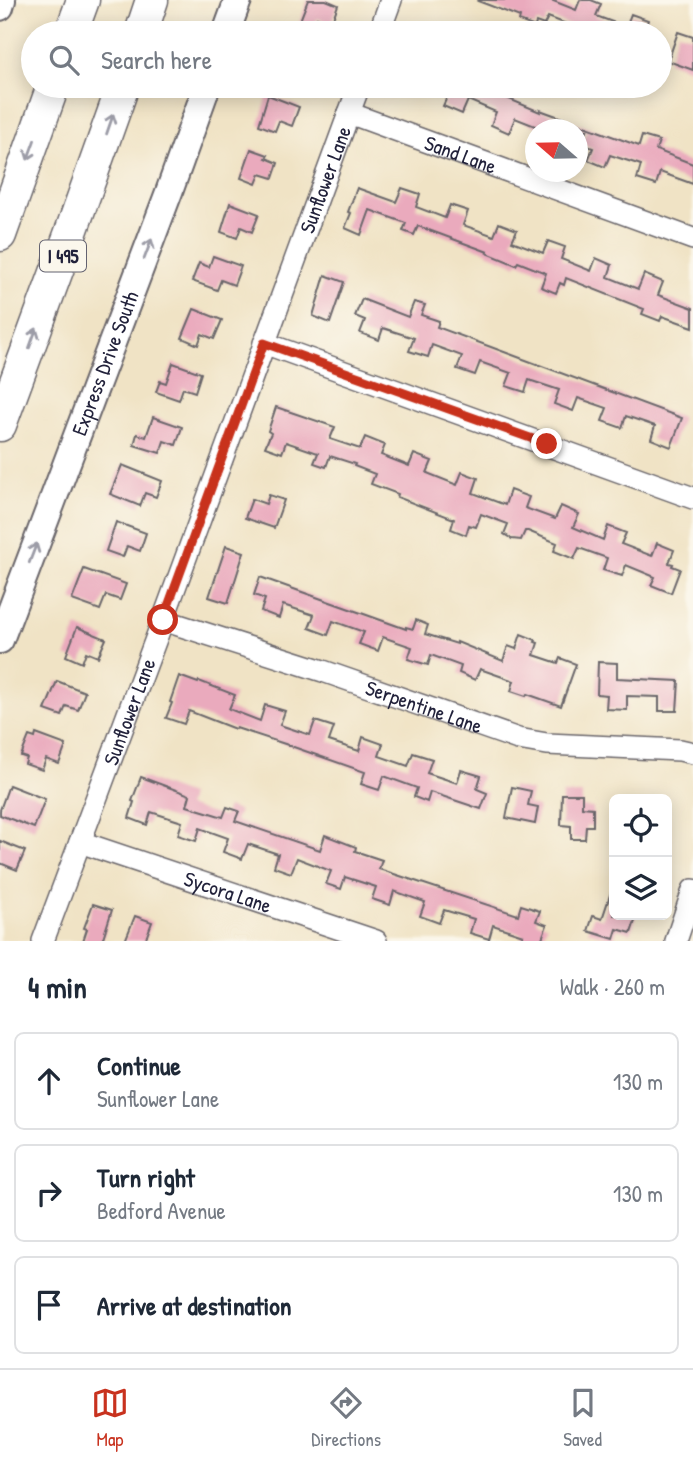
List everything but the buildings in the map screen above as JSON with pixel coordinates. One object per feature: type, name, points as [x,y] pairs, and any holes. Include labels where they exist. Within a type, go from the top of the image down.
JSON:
[{"type":"highway","points":[[75,21],[83,0]]},
{"type":"highway","points":[[145,21],[152,0]]},
{"type":"highway","points":[[0,235],[49,98]]},
{"type":"highway","name":"I 495","points":[[0,425],[119,98]]},
{"type":"main road","points":[[0,7],[2,0]]},
{"type":"main road","points":[[230,21],[238,0]]},
{"type":"main road","name":"Express Drive South","points":[[0,640],[203,98]]},
{"type":"street","points":[[383,21],[391,0]]},
{"type":"street","name":"Sunflower Lane","points":[[43,941],[354,98]]},
{"type":"street","name":"Sand Lane","points":[[348,113],[693,239]]},
{"type":"street","points":[[264,343],[693,498]]},
{"type":"street","name":"Serpentine Lane","points":[[163,620],[518,738],[547,744],[680,750],[693,753]]},
{"type":"street","name":"Sycora Lane","points":[[80,842],[376,941]]},
{"type":"street","points":[[676,941],[693,890]]},
{"type":"route","points":[[163,620],[264,343],[547,444]]}]
